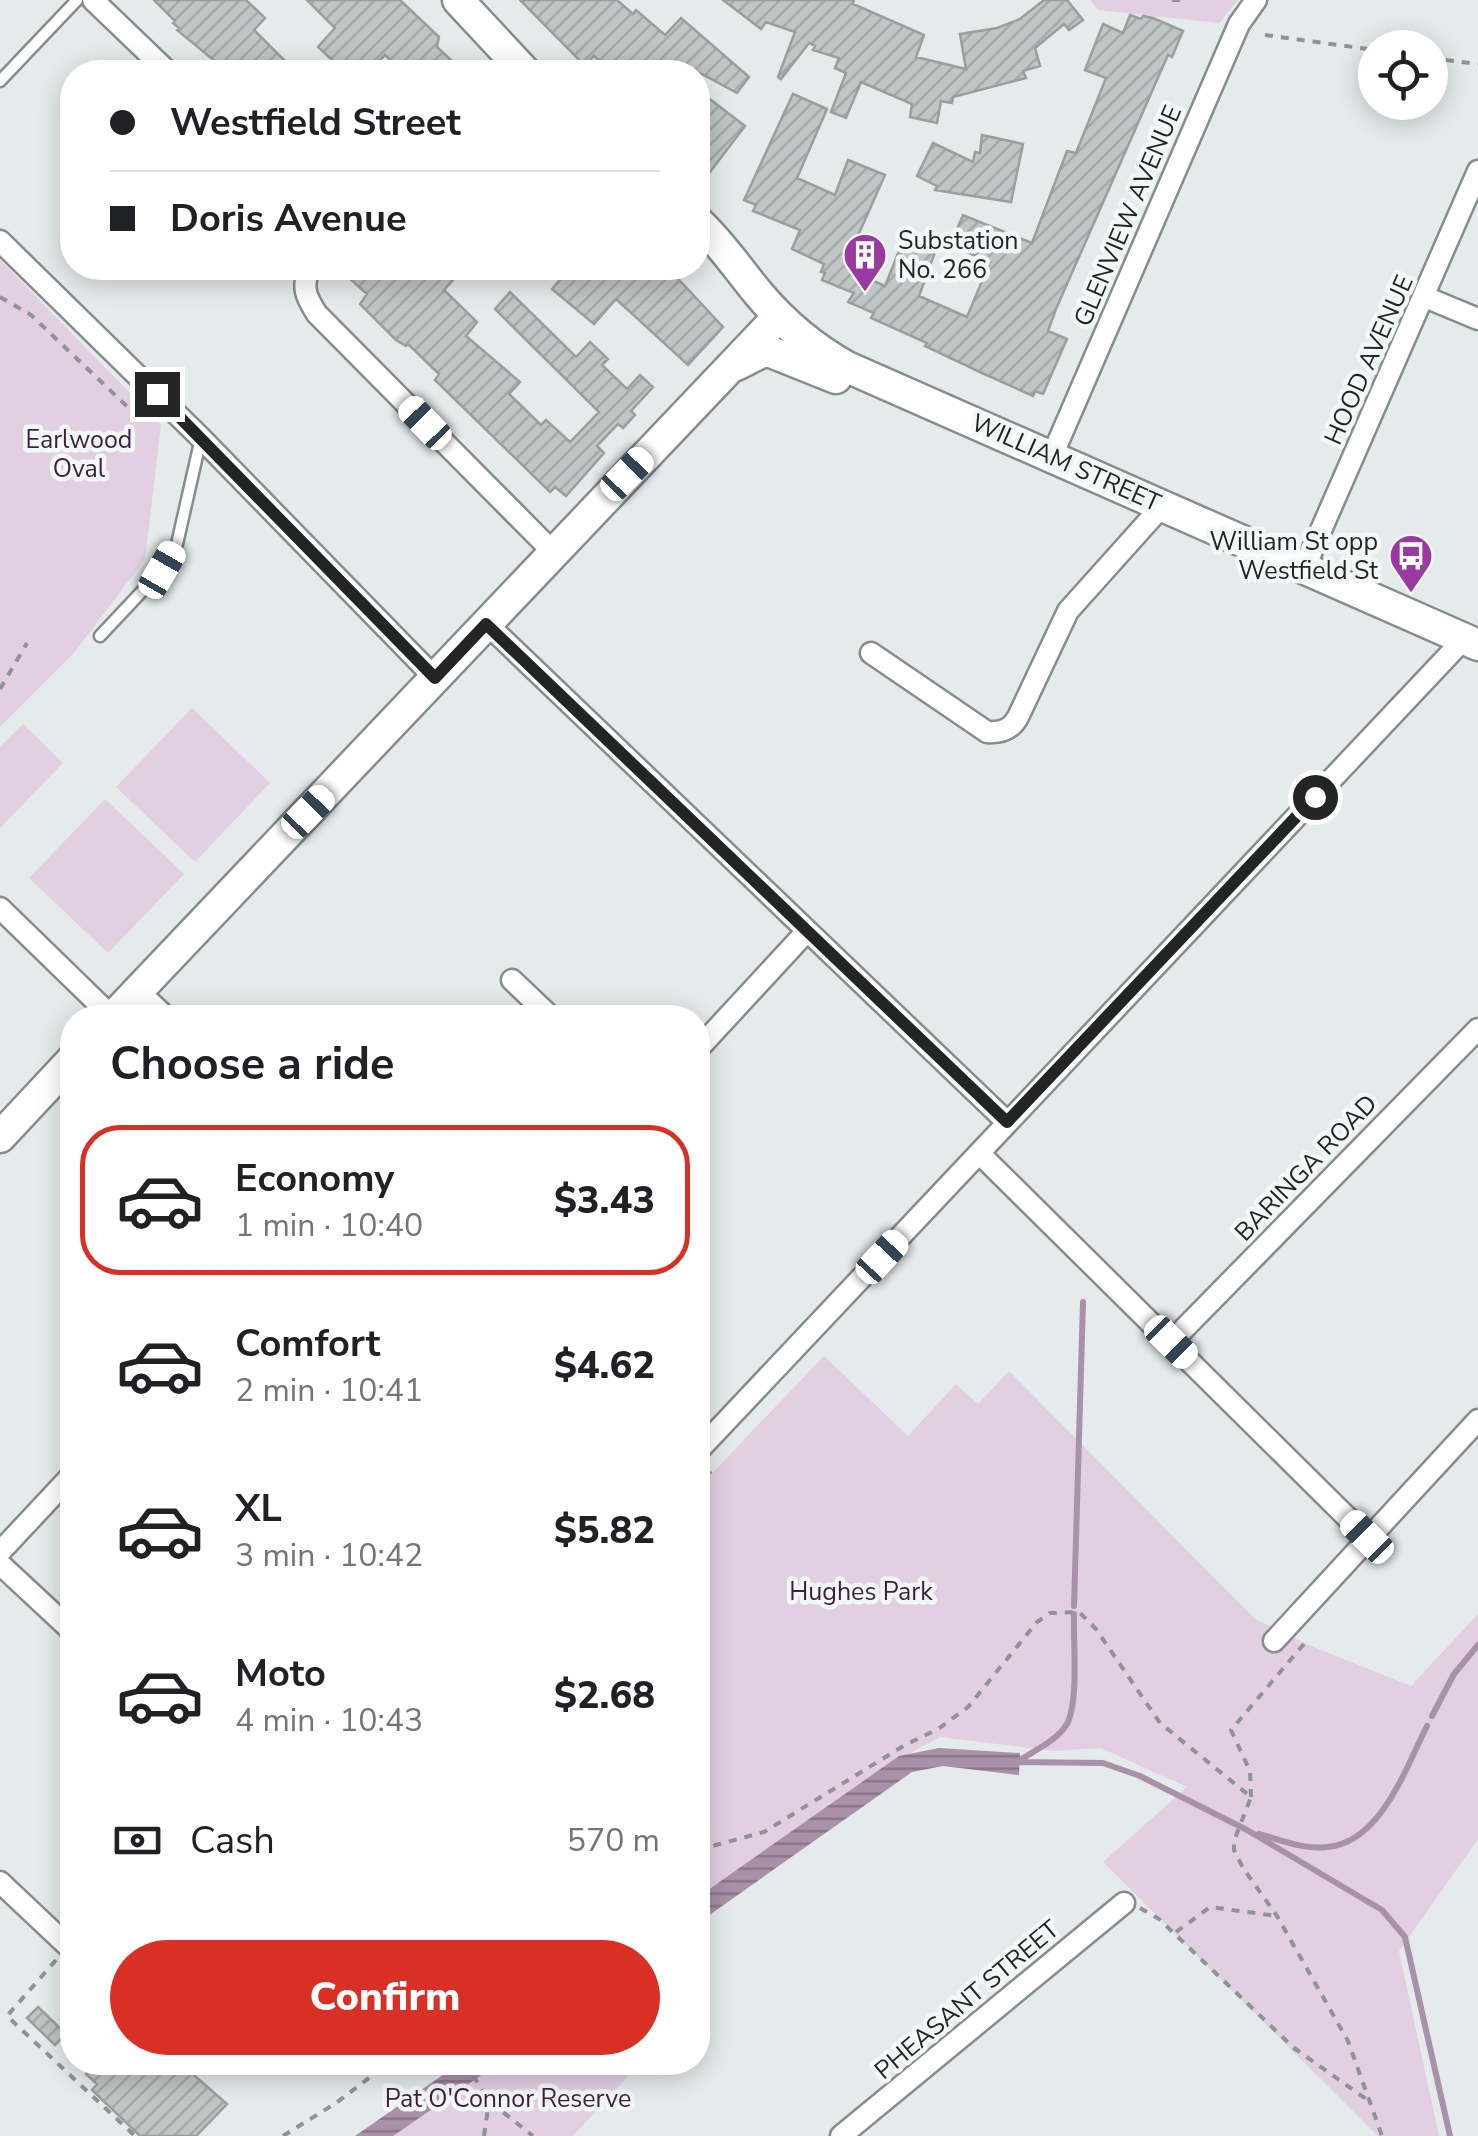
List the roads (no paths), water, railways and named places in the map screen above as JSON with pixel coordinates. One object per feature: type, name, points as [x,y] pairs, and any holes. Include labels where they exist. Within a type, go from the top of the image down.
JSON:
[{"type":"main road","points":[[458,0],[514,60]]},
{"type":"main road","name":"WILLIAM STREET","points":[[710,233],[779,316],[834,360],[1471,642]]},
{"type":"main road","points":[[125,1005],[779,316]]},
{"type":"main road","points":[[727,370],[762,352],[771,352],[890,400],[915,398]]},
{"type":"main road","points":[[0,1137],[60,1073]]},
{"type":"street","points":[[93,0],[156,60]]},
{"type":"street","name":"GLENVIEW AVENUE","points":[[1052,456],[1224,56],[1256,0]]},
{"type":"street","name":"HOOD AVENUE","points":[[1304,570],[1478,171]]},
{"type":"street","points":[[0,241],[201,438],[435,678]]},
{"type":"street","points":[[305,280],[305,296],[317,314],[554,552]]},
{"type":"street","points":[[1425,296],[1478,319]]},
{"type":"street","points":[[871,653],[987,732],[1014,726],[1068,611],[1162,505]]},
{"type":"street","points":[[486,624],[1007,1122]]},
{"type":"street","points":[[710,1438],[1007,1122],[1471,642]]},
{"type":"street","points":[[0,908],[99,1005]]},
{"type":"street","points":[[710,1036],[807,930]]},
{"type":"street","points":[[512,980],[538,1005]]},
{"type":"street","points":[[138,991],[153,1005]]},
{"type":"street","name":"BARINGA ROAD","points":[[1171,1342],[1478,1029]]},
{"type":"street","points":[[980,1154],[1367,1537]]},
{"type":"street","points":[[1274,1641],[1478,1420]]},
{"type":"street","points":[[0,1552],[60,1488]]},
{"type":"street","points":[[0,1564],[60,1621]]},
{"type":"street","points":[[0,1882],[60,1939]]},
{"type":"street","name":"PHEASANT STREET","points":[[841,2136],[1124,1902]]},
{"type":"lane","points":[[0,80],[76,0]]},
{"type":"lane","points":[[100,636],[162,570],[177,544],[201,438]]},
{"type":"waterway","points":[[1074,1606],[1083,1302]]},
{"type":"waterway","points":[[1017,1762],[1051,1741],[1063,1730],[1071,1714],[1074,1614]]},
{"type":"waterway","points":[[1432,1716],[1454,1674],[1478,1645]]},
{"type":"waterway","points":[[1259,1834],[1318,1848],[1346,1842],[1362,1832],[1389,1800],[1427,1726]]},
{"type":"waterway","points":[[1015,1762],[1103,1763],[1140,1776],[1247,1830],[1382,1910],[1405,1937],[1450,2136]]},
{"type":"place","name":"Substation No. 266","points":[[865,293]]},
{"type":"place","name":"William St opp Westfield St","points":[[1411,594]]},
{"type":"park label","name":"Earlwood Oval","points":[[79,454]]},
{"type":"park label","name":"Hughes Park","points":[[861,1592]]},
{"type":"park label","name":"Pat O'Connor Reserve","points":[[508,2099]]}]
